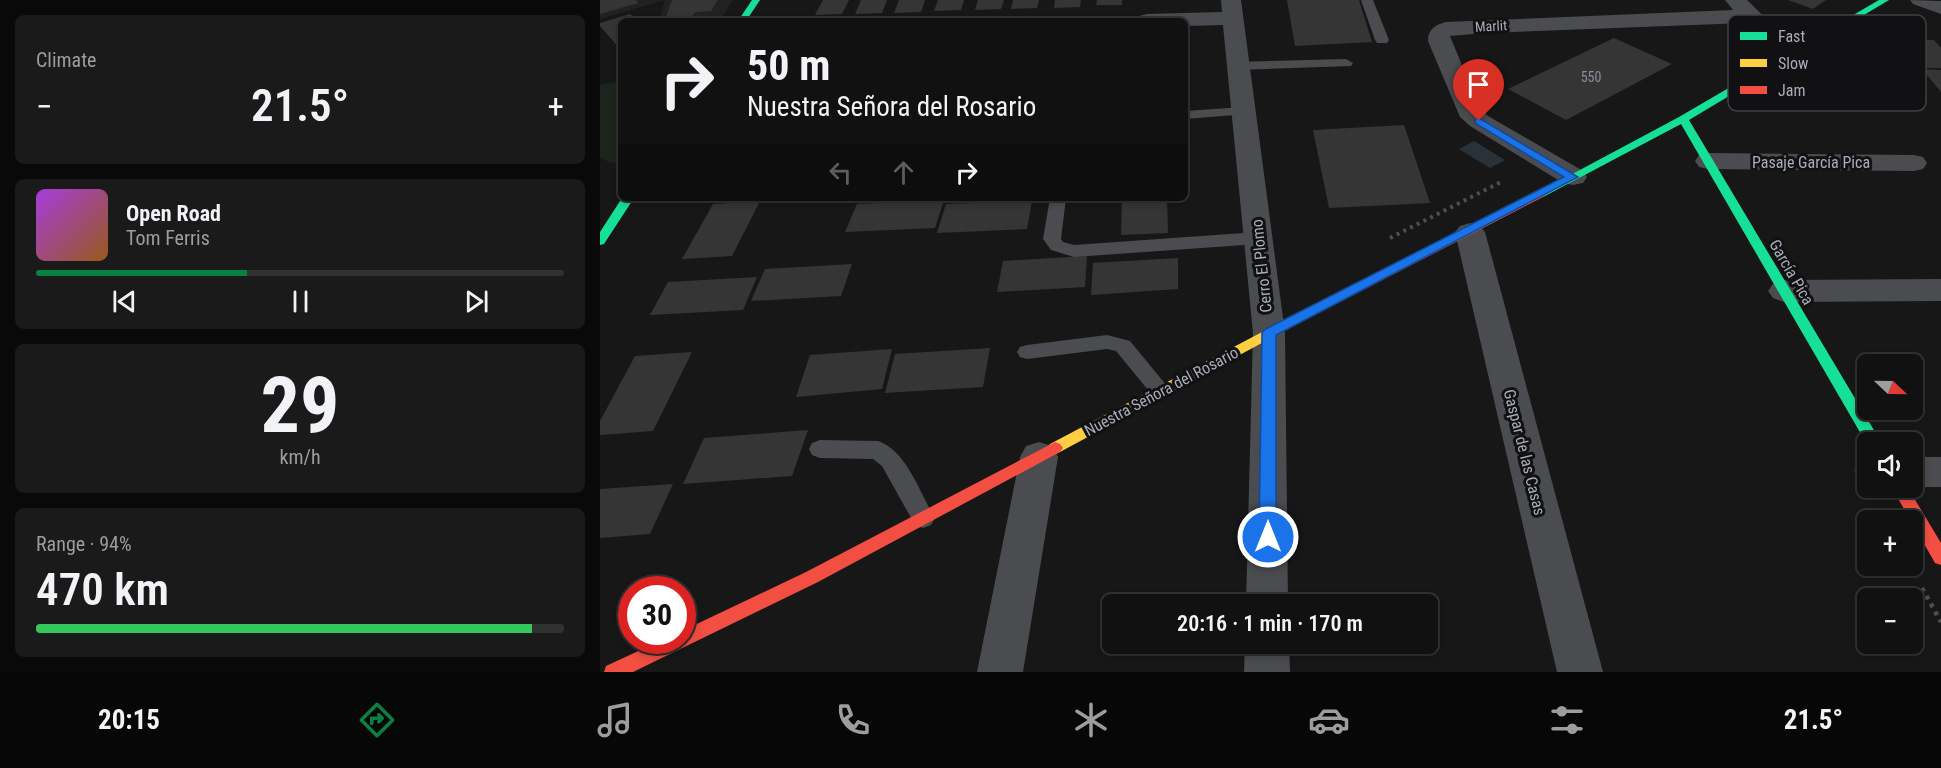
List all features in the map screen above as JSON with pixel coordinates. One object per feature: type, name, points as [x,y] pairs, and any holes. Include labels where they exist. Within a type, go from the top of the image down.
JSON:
[{"type":"street","points":[[744,18],[756,0]]},
{"type":"street","name":"Nuestra Señora del Rosario","points":[[1859,15],[1885,0]]},
{"type":"street","points":[[1920,0],[1941,8]]},
{"type":"street","name":"Marlit","points":[[1573,177],[1479,121],[1469,112],[1439,40],[1439,34],[1446,29],[1742,8]]},
{"type":"street","points":[[1168,18],[1232,9]]},
{"type":"street","name":"Cerro El Plomo","points":[[1232,9],[1269,333],[1267,594]]},
{"type":"street","name":"Nuestra Señora del Rosario","points":[[696,633],[923,518],[1269,333],[1470,232],[1728,92]]},
{"type":"street","name":"García Pica","points":[[1683,118],[1867,432]]},
{"type":"street","name":"Pasaje García Pica","points":[[1708,161],[1914,163]]},
{"type":"street","points":[[600,241],[626,201]]},
{"type":"street","points":[[604,208],[612,222]]},
{"type":"street","name":"Gaspar de las Casas","points":[[1470,232],[1580,672]]},
{"type":"street","points":[[1784,291],[1941,290]]},
{"type":"street","points":[[1000,672],[1039,457]]},
{"type":"street","points":[[1923,472],[1941,472]]},
{"type":"street","points":[[1906,498],[1941,558]]},
{"type":"street","name":"Nuestra Señora del Rosario","points":[[613,672],[652,654]]},
{"type":"street","points":[[1267,654],[1267,672]]},
{"type":"lane","points":[[1367,0],[1382,40]]},
{"type":"lane","points":[[1239,66],[1346,63]]},
{"type":"lane","points":[[1188,115],[1243,111]]},
{"type":"lane","points":[[1058,201],[1052,239],[1057,246],[1074,250],[1258,238]]},
{"type":"lane","points":[[1026,352],[1107,342],[1123,346],[1160,391]]},
{"type":"lane","points":[[820,449],[878,450],[890,460],[923,518]]},
{"type":"path","points":[[1920,584],[1941,622]]},
{"type":"shaded area","points":[[600,0],[665,0],[600,19]]},
{"type":"shaded area","points":[[665,0],[733,0],[721,18],[660,18]]},
{"type":"shaded area","points":[[618,82],[618,162],[611,163],[600,158],[600,85]]},
{"type":"shaded area","points":[[1474,141],[1505,160],[1490,168],[1459,149]]},
{"type":"building","points":[[600,0],[636,0],[638,3],[600,14]]},
{"type":"building","points":[[672,0],[718,0],[711,11],[695,12],[690,18],[666,17]]},
{"type":"building","points":[[823,0],[849,0],[842,14],[815,15]]},
{"type":"building","points":[[861,0],[887,0],[882,13],[855,14]]},
{"type":"building","points":[[899,0],[925,0],[921,12],[894,13]]},
{"type":"building","points":[[938,0],[964,0],[961,10],[934,11]]},
{"type":"building","points":[[978,0],[1004,0],[1001,9],[975,10]]},
{"type":"building","points":[[1013,0],[1039,0],[1037,8],[1011,9]]},
{"type":"building","points":[[1055,0],[1081,0],[1080,7],[1054,8]]},
{"type":"building","points":[[1097,0],[1122,0],[1122,5],[1096,5]]},
{"type":"building","points":[[1287,0],[1359,0],[1372,42],[1295,46]]},
{"type":"building","points":[[1788,0],[1826,0],[1813,9]]},
{"type":"building","points":[[630,14],[634,18],[618,18],[618,47],[600,26],[600,23]]},
{"type":"building","points":[[1614,38],[1672,64],[1566,120],[1508,89]]},
{"type":"building","points":[[1926,40],[1934,40],[1941,48],[1941,68],[1926,68]]},
{"type":"building","points":[[1926,69],[1941,70],[1941,92],[1926,74]]},
{"type":"building","points":[[1404,125],[1430,203],[1329,208],[1313,130]]},
{"type":"building","points":[[760,201],[732,256],[682,259],[713,204]]},
{"type":"building","points":[[944,201],[935,228],[845,232],[857,204]]},
{"type":"building","points":[[1032,201],[1027,229],[937,233],[946,204]]},
{"type":"building","points":[[1122,201],[1167,201],[1168,233],[1121,235]]},
{"type":"building","points":[[1087,256],[1085,287],[997,292],[1003,261]]},
{"type":"building","points":[[1178,258],[1178,289],[1091,295],[1093,263]]},
{"type":"building","points":[[852,264],[841,296],[751,301],[765,269]]},
{"type":"building","points":[[757,277],[743,310],[650,315],[668,282]]},
{"type":"building","points":[[990,348],[983,387],[885,393],[895,354]]},
{"type":"building","points":[[892,349],[882,389],[796,397],[810,355]]},
{"type":"building","points":[[692,352],[653,431],[600,435],[600,421],[635,356]]},
{"type":"building","points":[[808,430],[792,476],[683,484],[704,438]]},
{"type":"building","points":[[673,484],[650,534],[600,538],[600,489]]},
{"type":"traffic: fast","points":[[744,18],[756,0]]},
{"type":"traffic: fast","points":[[1860,15],[1885,0]]},
{"type":"traffic: fast","points":[[1541,194],[1683,119],[1728,92]]},
{"type":"traffic: fast","points":[[1683,119],[1867,432]]},
{"type":"traffic: fast","points":[[600,241],[626,201]]},
{"type":"traffic: slow","points":[[1055,448],[1277,329]]},
{"type":"traffic: jam","points":[[1277,329],[1541,194]]},
{"type":"traffic: jam","points":[[696,633],[812,577],[1055,448]]},
{"type":"traffic: jam","points":[[1906,498],[1941,558]]},
{"type":"traffic: jam","points":[[613,672],[652,654]]},
{"type":"route","points":[[1268,537],[1269,333],[1470,232],[1573,177],[1479,121]]}]
